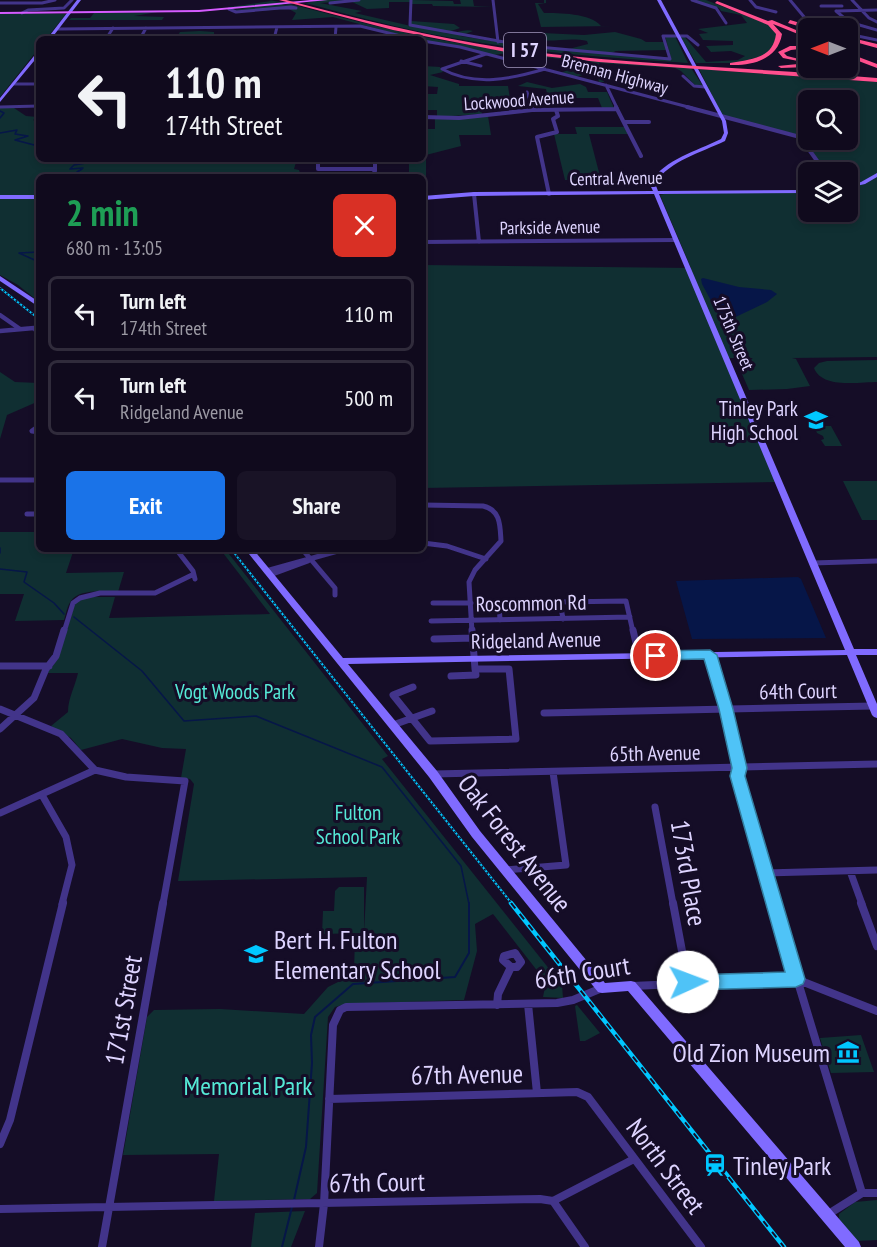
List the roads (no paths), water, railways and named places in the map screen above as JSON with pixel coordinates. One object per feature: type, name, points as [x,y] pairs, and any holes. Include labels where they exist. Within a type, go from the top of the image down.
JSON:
[{"type":"highway","points":[[710,0],[798,25]]},
{"type":"highway","points":[[717,1],[798,33]]},
{"type":"highway","points":[[642,61],[739,63],[761,59],[774,50],[779,37],[775,27],[717,1]]},
{"type":"highway","name":"I 57","points":[[285,2],[447,38],[544,52],[642,61],[763,66],[798,64]]},
{"type":"highway","name":"I 57","points":[[285,2],[397,30],[483,46],[581,58],[877,79]]},
{"type":"highway","points":[[858,39],[877,43]]},
{"type":"highway","points":[[798,48],[780,53],[798,61]]},
{"type":"highway","points":[[858,61],[877,64]]},
{"type":"main road","points":[[304,2],[317,0]]},
{"type":"main road","points":[[57,12],[68,10],[77,1]]},
{"type":"main road","points":[[23,12],[229,9],[285,2],[328,1]]},
{"type":"main road","points":[[0,13],[229,9]]},
{"type":"street","points":[[0,3],[55,0]]},
{"type":"street","points":[[328,1],[359,0]]},
{"type":"street","points":[[411,0],[410,25],[498,42],[669,59],[669,50],[663,36],[688,36],[698,45]]},
{"type":"street","points":[[493,0],[498,42]]},
{"type":"street","points":[[656,193],[652,183],[657,175],[668,166],[723,141],[726,128],[657,0]]},
{"type":"street","points":[[692,0],[716,8],[726,22]]},
{"type":"street","points":[[750,0],[755,6],[776,12]]},
{"type":"street","points":[[790,0],[805,18]]},
{"type":"street","points":[[852,0],[870,18],[877,20]]},
{"type":"street","points":[[52,36],[77,1]]},
{"type":"street","points":[[23,12],[30,9],[63,8],[77,1]]},
{"type":"street","points":[[821,6],[858,6]]},
{"type":"street","points":[[229,9],[237,12],[279,8]]},
{"type":"street","points":[[877,10],[836,10],[847,21],[877,30]]},
{"type":"street","points":[[131,28],[133,24]]},
{"type":"street","points":[[275,36],[277,27]]},
{"type":"street","points":[[335,36],[336,27]]},
{"type":"street","points":[[58,29],[365,27],[400,36]]},
{"type":"street","points":[[108,36],[113,28]]},
{"type":"street","points":[[142,36],[146,28]]},
{"type":"street","points":[[860,30],[867,28]]},
{"type":"street","points":[[368,34],[380,31]]},
{"type":"street","name":"Brennan Highway","points":[[426,42],[486,53],[800,137],[818,162]]},
{"type":"street","points":[[486,53],[441,69],[466,78],[487,81],[509,80],[545,69]]},
{"type":"street","points":[[0,101],[36,57]]},
{"type":"street","points":[[461,61],[481,66]]},
{"type":"street","points":[[683,76],[693,86],[705,87]]},
{"type":"street","points":[[13,84],[36,84]]},
{"type":"street","points":[[606,85],[641,156]]},
{"type":"street","points":[[527,92],[532,110]]},
{"type":"street","points":[[0,107],[36,106]]},
{"type":"street","name":"Lockwood Avenue","points":[[426,117],[459,118],[532,110],[616,109]]},
{"type":"street","points":[[549,194],[537,137],[556,132],[554,119],[558,116],[556,110]]},
{"type":"street","points":[[625,122],[649,122]]},
{"type":"street","points":[[318,162],[318,169],[375,168]]},
{"type":"street","points":[[372,174],[375,162]]},
{"type":"street","points":[[858,184],[877,175]]},
{"type":"street","name":"Central Avenue","points":[[426,198],[474,194],[798,191]]},
{"type":"street","name":"175th Street","points":[[656,193],[875,710]]},
{"type":"street","points":[[474,194],[479,242]]},
{"type":"street","points":[[0,197],[36,197]]},
{"type":"street","name":"Parkside Avenue","points":[[426,242],[676,240]]},
{"type":"street","points":[[0,278],[36,303]]},
{"type":"street","points":[[0,315],[20,330]]},
{"type":"street","points":[[0,331],[34,328],[36,330]]},
{"type":"street","points":[[0,480],[36,480]]},
{"type":"street","points":[[426,506],[483,506],[491,508],[500,520],[501,542],[471,577],[475,664]]},
{"type":"street","points":[[27,514],[36,514]]},
{"type":"street","points":[[426,543],[447,546],[486,559]]},
{"type":"street","points":[[0,729],[34,698],[56,656],[73,603],[77,599],[89,594],[152,594],[194,577],[193,571],[178,552]]},
{"type":"street","name":"Oak Forest Avenue","points":[[251,552],[433,774],[506,870],[602,988]]},
{"type":"street","points":[[304,552],[335,588],[335,596]]},
{"type":"street","points":[[268,573],[307,563],[335,552]]},
{"type":"street","points":[[813,562],[877,561]]},
{"type":"street","points":[[500,620],[499,603],[626,601],[639,656]]},
{"type":"street","points":[[560,602],[563,618]]},
{"type":"street","points":[[433,603],[471,603]]},
{"type":"street","name":"Roscommon Rd","points":[[431,621],[630,617]]},
{"type":"street","points":[[434,639],[474,638]]},
{"type":"street","name":"Ridgeland Avenue","points":[[340,661],[475,664],[639,656],[877,652]]},
{"type":"street","points":[[710,655],[726,709],[739,768],[737,776],[862,1193]]},
{"type":"street","name":"Oak Forest Avenue","points":[[413,687],[393,695],[430,741],[516,739],[509,669],[475,664],[476,675],[451,676]]},
{"type":"street","points":[[0,666],[49,666]]},
{"type":"street","points":[[0,709],[62,734],[95,770],[0,813]]},
{"type":"street","name":"64th Court","points":[[544,713],[726,709],[875,710]]},
{"type":"street","points":[[393,725],[432,711]]},
{"type":"street","name":"65th Avenue","points":[[433,774],[877,764]]},
{"type":"street","name":"171st Street","points":[[95,770],[126,777],[185,781],[102,1247]]},
{"type":"street","points":[[506,870],[566,865],[553,772]]},
{"type":"street","points":[[0,1144],[10,1120],[72,865],[66,837],[42,795]]},
{"type":"street","name":"173rd Place","points":[[655,807],[688,982]]},
{"type":"street","points":[[765,873],[877,870]]},
{"type":"street","points":[[850,872],[877,946]]},
{"type":"street","points":[[497,1005],[498,994],[511,967]]},
{"type":"street","points":[[796,979],[877,1011]]},
{"type":"street","name":"66th Court","points":[[329,1099],[333,1025],[340,1010],[346,1007],[528,1004],[573,1000],[602,988],[688,982],[796,979]]},
{"type":"street","points":[[631,986],[854,1247]]},
{"type":"street","points":[[528,1004],[537,1093]]},
{"type":"street","name":"67th Avenue","points":[[329,1099],[577,1092],[588,1097],[598,1110]]},
{"type":"street","points":[[319,1247],[324,1204],[329,1099]]},
{"type":"street","name":"North Street","points":[[598,1110],[701,1247]]},
{"type":"street","points":[[585,1247],[553,1201],[634,1159]]},
{"type":"street","points":[[827,1215],[862,1193],[877,1192]]},
{"type":"street","name":"67th Court","points":[[0,1209],[540,1199],[553,1201]]},
{"type":"waterway","points":[[0,111],[4,113],[0,118]]},
{"type":"waterway","points":[[0,133],[17,130],[15,134],[28,136],[15,140],[36,145]]},
{"type":"waterway","points":[[83,168],[70,169],[74,165],[86,163],[84,162]]},
{"type":"waterway","points":[[77,174],[82,169]]},
{"type":"waterway","points":[[36,252],[19,253],[36,261]]},
{"type":"waterway","points":[[0,548],[0,553]]},
{"type":"waterway","points":[[0,569],[27,572],[24,582],[54,603],[64,614]]},
{"type":"waterway","points":[[74,617],[142,671],[184,721],[256,716],[382,767],[461,866],[469,904]]},
{"type":"waterway","points":[[294,1200],[306,1147],[312,1063],[311,1035],[315,1017],[353,984],[455,977],[469,953],[469,904]]},
{"type":"waterway","points":[[282,1247],[292,1207]]},
{"type":"railway","points":[[0,288],[36,317]]},
{"type":"railway","points":[[233,552],[512,904]]},
{"type":"railway","points":[[511,903],[784,1247]]},
{"type":"place","name":"Tinley Park High School","points":[[816,420]]},
{"type":"place","name":"Bert H. Fulton Elementary School","points":[[256,954]]},
{"type":"place","name":"Old Zion Museum","points":[[848,1052]]},
{"type":"place","name":"Tinley Park","points":[[715,1165]]},
{"type":"park label","name":"Vogt Woods Park","points":[[235,691]]},
{"type":"park label","name":"Fulton School Park","points":[[358,824]]},
{"type":"park label","name":"Memorial Park","points":[[248,1085]]}]
